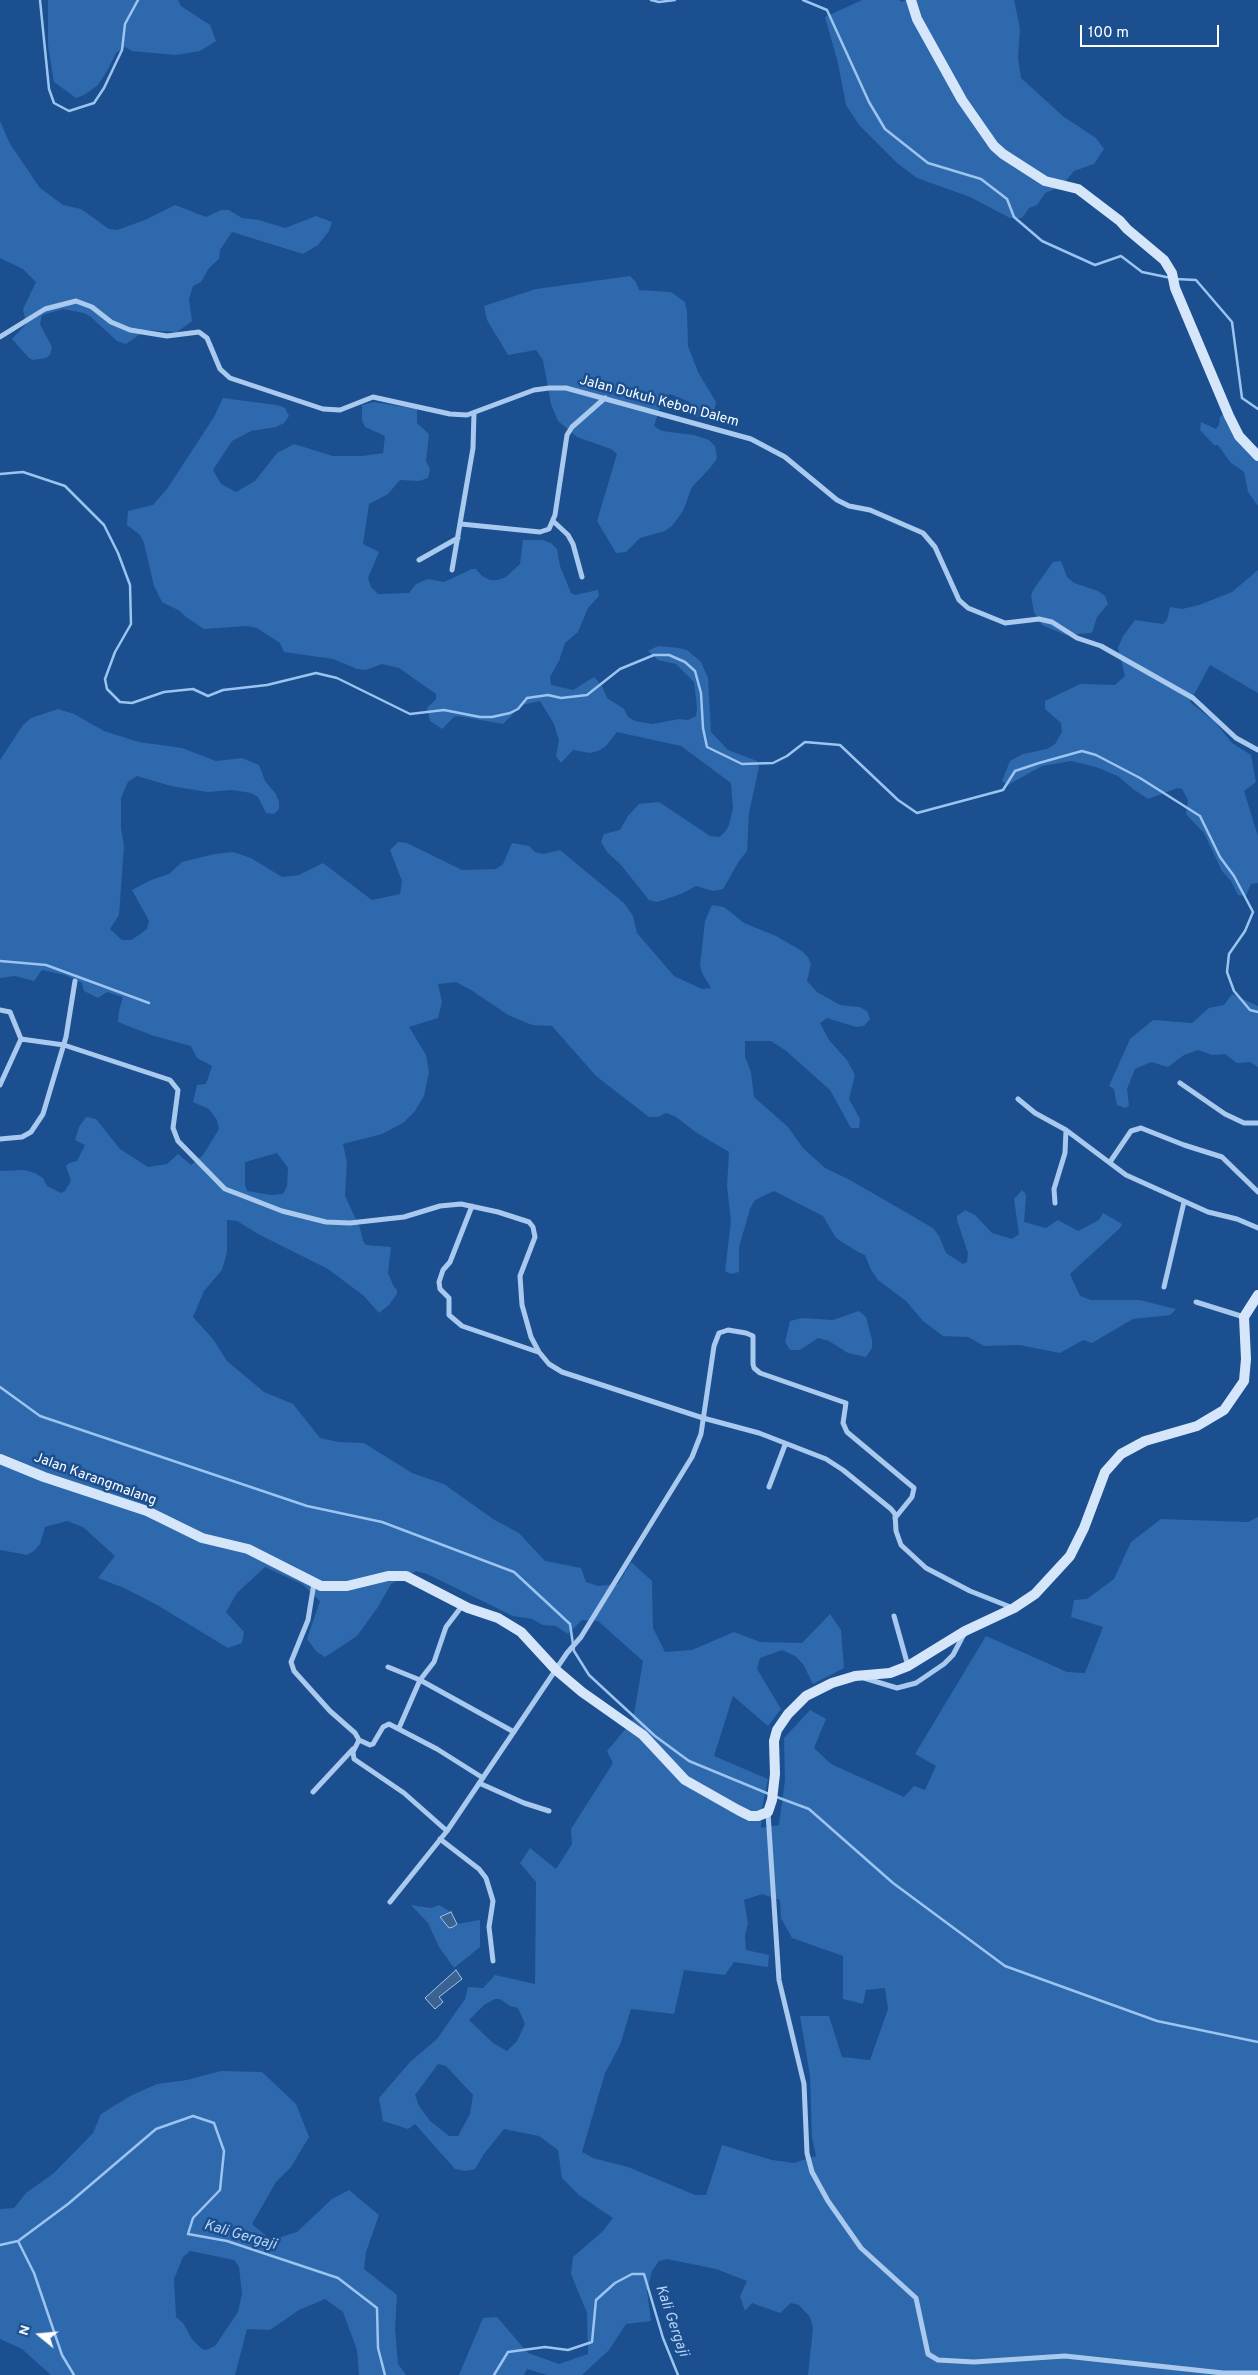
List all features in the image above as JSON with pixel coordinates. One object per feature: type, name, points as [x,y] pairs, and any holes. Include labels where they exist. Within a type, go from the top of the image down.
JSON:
[{"type":"street","points":[[911,0],[917,19],[962,100],[994,146],[1003,154],[1045,181],[1078,189],[1120,221],[1164,260],[1172,273],[1175,288],[1229,416],[1240,436],[1258,456]]},
{"type":"street","name":"Jalan Dukuh Kebon Dalem","points":[[0,336],[45,309],[76,301],[92,307],[111,322],[130,330],[167,336],[199,332],[207,338],[220,369],[230,378],[323,408],[340,410],[373,397],[455,415],[474,413],[534,390],[549,388],[575,390],[682,422],[743,437],[768,447],[785,457],[837,500],[849,506],[870,510],[923,533],[935,547],[959,600],[968,608],[1005,624],[1039,619],[1052,622],[1077,638],[1106,648],[1197,700],[1236,738],[1258,750]]},
{"type":"street","points":[[461,524],[540,532],[549,529],[553,521],[567,435],[572,427],[606,398]]},
{"type":"street","points":[[452,570],[473,448],[474,413]]},
{"type":"street","points":[[553,521],[568,534],[573,544],[582,577]]},
{"type":"street","points":[[419,560],[458,538]]},
{"type":"street","points":[[0,1139],[22,1137],[31,1132],[38,1124],[48,1101],[64,1045],[75,981]]},
{"type":"street","points":[[0,1010],[10,1012],[21,1039],[0,1085]]},
{"type":"street","points":[[21,1039],[64,1045],[170,1080],[178,1090],[173,1128],[178,1141],[225,1189],[282,1211],[326,1222],[350,1223],[395,1218],[440,1206],[461,1204],[529,1222],[533,1227],[535,1237],[524,1261],[520,1288],[522,1305],[531,1336],[539,1352],[549,1364],[562,1372],[703,1418],[759,1433],[835,1464],[891,1509],[895,1518],[897,1537],[901,1545],[926,1568],[970,1591],[1014,1608]]},
{"type":"street","points":[[1180,1083],[1224,1114],[1244,1123],[1258,1123]]},
{"type":"street","points":[[1018,1099],[1034,1113],[1066,1130],[1126,1175],[1184,1202],[1258,1228]]},
{"type":"street","points":[[1110,1162],[1131,1131],[1141,1128],[1184,1145],[1222,1157],[1258,1192]]},
{"type":"street","points":[[1055,1203],[1054,1189],[1065,1153],[1066,1130]]},
{"type":"street","points":[[1164,1287],[1184,1202]]},
{"type":"street","points":[[472,1206],[450,1262],[443,1270],[439,1282],[440,1289],[449,1298],[449,1316],[462,1326],[539,1352]]},
{"type":"street","points":[[1258,1295],[1244,1317],[1246,1370],[1244,1381],[1230,1404],[1216,1416],[1197,1426],[1136,1444],[1121,1454],[1105,1472],[1081,1535],[1070,1556],[1035,1594],[1014,1608],[965,1631],[908,1666],[890,1673],[855,1676],[832,1683],[806,1696],[782,1720],[774,1741],[775,1774],[772,1800],[768,1812],[779,1980],[804,2084],[807,2153],[812,2172],[828,2201],[861,2248],[916,2298],[928,2354],[938,2360],[974,2362],[1064,2356],[1223,2373],[1258,2374]]},
{"type":"street","points":[[1196,1302],[1244,1317]]},
{"type":"street","points":[[390,1902],[447,1831],[567,1654],[581,1637],[692,1457],[701,1434],[714,1346],[720,1333],[728,1330],[751,1334],[755,1340],[752,1356],[757,1370],[846,1403],[844,1422],[847,1432],[913,1485],[914,1494],[895,1518]]},
{"type":"street","points":[[769,1487],[785,1445]]},
{"type":"street","name":"Jalan Karangmalang","points":[[0,1458],[44,1477],[147,1511],[202,1538],[248,1550],[314,1584],[333,1587],[347,1586],[398,1574],[414,1579],[463,1605],[498,1618],[521,1632],[556,1670],[582,1692],[643,1735],[685,1780],[750,1816],[768,1812]]},
{"type":"street","points":[[314,1584],[308,1620],[291,1662],[292,1667],[330,1711],[355,1732],[359,1740],[370,1745],[373,1744],[386,1724],[399,1728],[483,1778]]},
{"type":"street","points":[[399,1728],[420,1680],[434,1662],[446,1627],[463,1605]]},
{"type":"street","points":[[894,1616],[908,1666]]},
{"type":"street","points":[[855,1676],[897,1688],[916,1683],[944,1664],[953,1655],[965,1631]]},
{"type":"street","points":[[388,1667],[420,1680],[514,1732]]},
{"type":"street","points":[[359,1740],[352,1754],[354,1759],[404,1793],[447,1831]]},
{"type":"street","points":[[313,1792],[355,1747]]},
{"type":"street","points":[[479,1783],[524,1803],[549,1811]]},
{"type":"street","points":[[440,1839],[479,1869],[486,1878],[493,1901],[489,1927],[493,1961]]},
{"type":"shaded area","points":[[48,0],[178,0],[181,6],[210,25],[216,41],[200,51],[176,55],[132,51],[125,47],[116,53],[98,85],[76,98],[54,82],[48,45]]},
{"type":"shaded area","points":[[862,0],[899,0],[902,2],[906,0],[1014,0],[1020,28],[1018,58],[1021,78],[1064,117],[1096,138],[1104,149],[1094,164],[1074,171],[1062,186],[1045,193],[1037,205],[1029,208],[1022,218],[1010,218],[970,197],[917,178],[897,163],[859,125],[846,105],[838,63],[825,17]]},
{"type":"shaded area","points":[[0,121],[10,144],[40,188],[63,205],[81,209],[109,229],[117,230],[145,220],[175,205],[206,217],[221,210],[229,210],[242,218],[259,220],[285,228],[316,216],[332,222],[329,231],[318,245],[303,254],[232,232],[220,250],[219,259],[209,268],[201,282],[193,286],[189,299],[192,321],[177,332],[146,330],[126,344],[117,341],[84,313],[63,309],[42,315],[40,324],[52,347],[50,355],[46,358],[33,360],[12,339],[26,324],[23,309],[36,282],[23,269],[0,258]]},
{"type":"shaded area","points":[[630,276],[636,282],[639,290],[671,292],[685,302],[688,346],[698,372],[716,402],[713,417],[700,418],[691,415],[690,402],[670,394],[660,407],[654,426],[662,431],[694,435],[709,440],[715,446],[717,458],[692,487],[683,511],[672,526],[665,531],[640,538],[626,552],[616,553],[597,521],[617,454],[611,449],[577,437],[558,421],[551,404],[543,360],[536,350],[508,355],[487,320],[484,306],[536,289]]},
{"type":"shaded area","points":[[223,398],[277,405],[285,408],[289,416],[284,423],[276,427],[251,431],[232,441],[213,470],[221,484],[236,492],[255,481],[277,453],[294,444],[333,456],[362,456],[383,453],[385,436],[365,427],[362,420],[362,405],[374,402],[417,409],[417,423],[429,434],[426,461],[430,469],[428,478],[419,481],[400,480],[388,494],[369,504],[363,544],[379,552],[368,578],[371,587],[378,594],[409,593],[416,584],[428,579],[444,582],[472,569],[476,569],[482,576],[490,580],[498,580],[506,577],[520,564],[523,540],[542,540],[551,543],[557,549],[560,566],[571,593],[575,595],[598,590],[599,596],[588,608],[578,632],[565,643],[559,661],[550,677],[551,685],[573,690],[594,677],[602,686],[607,698],[624,709],[628,717],[635,721],[653,724],[679,719],[688,720],[696,716],[694,682],[676,664],[658,660],[648,651],[658,646],[679,648],[687,650],[701,662],[708,678],[711,732],[728,750],[757,761],[759,767],[749,813],[747,851],[723,889],[713,891],[696,886],[681,894],[657,902],[649,900],[621,865],[607,852],[601,842],[604,834],[620,830],[628,816],[639,804],[659,802],[710,836],[719,837],[725,832],[729,825],[733,808],[731,783],[681,746],[617,732],[606,746],[598,751],[590,753],[573,750],[561,763],[556,756],[559,740],[554,724],[540,701],[522,705],[503,724],[458,716],[454,717],[442,729],[430,721],[427,708],[436,699],[436,694],[399,668],[382,664],[366,670],[357,669],[333,659],[284,652],[280,643],[257,628],[247,626],[204,629],[180,611],[162,602],[154,586],[144,543],[140,535],[127,525],[128,511],[153,505],[167,489],[214,417]]},
{"type":"shaded area","points":[[1223,414],[1258,460],[1258,506],[1248,492],[1244,472],[1230,462],[1218,445],[1214,445],[1200,430],[1201,422],[1216,429]]},
{"type":"shaded area","points":[[1061,561],[1067,577],[1074,583],[1098,591],[1105,596],[1108,604],[1097,617],[1092,633],[1066,635],[1042,625],[1034,612],[1031,596],[1033,590],[1053,562]]},
{"type":"shaded area","points":[[1258,570],[1258,693],[1210,665],[1190,702],[1214,721],[1232,743],[1251,755],[1256,782],[1244,791],[1258,836],[1258,883],[1251,884],[1246,896],[1238,895],[1231,881],[1222,871],[1204,833],[1186,814],[1188,800],[1182,789],[1178,788],[1148,799],[1118,776],[1096,767],[1071,761],[1042,766],[1008,785],[1002,781],[1010,761],[1023,754],[1047,749],[1055,744],[1062,732],[1061,723],[1045,709],[1045,701],[1080,684],[1115,685],[1125,676],[1118,648],[1123,636],[1135,620],[1163,624],[1167,620],[1170,607],[1182,609],[1199,605],[1232,592]]},
{"type":"shaded area","points":[[58,709],[74,714],[104,731],[139,742],[182,748],[216,761],[242,758],[259,765],[265,781],[276,794],[279,809],[274,814],[266,813],[258,797],[251,793],[232,790],[207,792],[171,786],[137,776],[128,782],[121,798],[121,828],[124,846],[119,915],[110,929],[122,940],[131,940],[139,935],[147,929],[149,921],[132,890],[151,880],[169,874],[182,862],[215,854],[233,852],[251,858],[282,877],[299,875],[323,863],[372,900],[400,894],[402,881],[390,850],[398,842],[407,843],[462,870],[496,869],[503,864],[512,843],[529,846],[535,852],[543,854],[560,850],[624,903],[633,916],[637,933],[674,976],[702,989],[711,988],[702,973],[700,965],[705,921],[712,905],[724,907],[744,923],[776,936],[802,951],[808,957],[811,964],[807,981],[817,992],[840,1005],[859,1007],[867,1011],[870,1019],[864,1026],[856,1027],[827,1018],[820,1023],[829,1040],[847,1060],[855,1075],[849,1099],[860,1119],[859,1128],[851,1128],[830,1090],[785,1050],[771,1041],[745,1041],[745,1057],[751,1072],[754,1097],[788,1127],[803,1148],[825,1168],[850,1180],[933,1228],[939,1236],[946,1253],[963,1264],[967,1262],[968,1253],[957,1220],[957,1216],[965,1210],[975,1215],[992,1233],[1012,1239],[1019,1234],[1014,1199],[1022,1190],[1026,1197],[1024,1222],[1046,1228],[1058,1220],[1078,1231],[1099,1220],[1103,1213],[1122,1224],[1070,1274],[1080,1296],[1091,1300],[1139,1300],[1176,1309],[1170,1315],[1133,1319],[1092,1343],[1083,1340],[1060,1353],[1019,1345],[984,1346],[968,1337],[943,1336],[923,1321],[906,1301],[878,1280],[871,1270],[865,1255],[836,1238],[823,1216],[774,1191],[755,1200],[750,1209],[739,1247],[739,1272],[731,1274],[725,1271],[731,1221],[727,1186],[729,1152],[697,1133],[676,1117],[666,1113],[658,1117],[649,1117],[596,1076],[552,1026],[532,1025],[508,1015],[456,982],[438,984],[442,1002],[438,1018],[409,1027],[426,1055],[429,1072],[424,1096],[415,1111],[403,1123],[382,1134],[343,1144],[347,1162],[345,1196],[360,1228],[363,1241],[366,1245],[391,1247],[388,1273],[397,1290],[397,1294],[389,1305],[379,1313],[364,1296],[328,1269],[258,1234],[237,1221],[227,1220],[227,1252],[222,1270],[204,1291],[193,1317],[213,1339],[227,1361],[264,1392],[293,1404],[320,1438],[339,1442],[364,1443],[412,1473],[444,1484],[493,1519],[519,1533],[545,1561],[581,1568],[586,1582],[598,1586],[618,1584],[631,1562],[652,1581],[653,1628],[665,1652],[692,1650],[734,1632],[760,1642],[802,1643],[830,1614],[841,1630],[844,1668],[813,1684],[803,1664],[795,1656],[782,1650],[760,1658],[757,1669],[781,1709],[768,1726],[733,1696],[714,1756],[768,1779],[762,1808],[761,1828],[779,1825],[785,1780],[784,1738],[810,1710],[826,1719],[814,1748],[831,1764],[904,1797],[914,1786],[925,1790],[936,1766],[915,1754],[986,1636],[1067,1672],[1085,1673],[1103,1627],[1071,1617],[1074,1600],[1087,1599],[1114,1579],[1131,1542],[1161,1519],[1248,1522],[1258,1517],[1258,2375],[808,2375],[813,2328],[810,2317],[799,2305],[791,2303],[780,2313],[752,2303],[745,2311],[740,2296],[747,2281],[716,2269],[667,2259],[659,2261],[652,2271],[647,2291],[651,2321],[626,2324],[609,2350],[582,2375],[547,2375],[527,2369],[524,2375],[459,2375],[483,2318],[497,2317],[528,2353],[559,2364],[588,2354],[587,2313],[571,2274],[573,2257],[602,2232],[613,2218],[579,2195],[562,2178],[558,2150],[539,2136],[504,2129],[484,2154],[475,2169],[466,2171],[455,2169],[415,2124],[408,2129],[383,2121],[379,2098],[410,2062],[437,2039],[465,1999],[468,1987],[483,1988],[495,1975],[535,1984],[536,1882],[520,1863],[530,1848],[556,1869],[572,1844],[571,1829],[613,1763],[607,1751],[633,1720],[643,1661],[598,1621],[582,1620],[568,1634],[556,1626],[543,1625],[532,1619],[513,1616],[427,1574],[416,1571],[391,1584],[378,1607],[357,1636],[325,1657],[317,1652],[307,1639],[320,1601],[302,1584],[265,1567],[237,1593],[226,1612],[244,1632],[242,1643],[228,1648],[157,1605],[124,1588],[98,1578],[115,1556],[83,1527],[67,1521],[45,1527],[40,1544],[27,1555],[0,1550],[0,1171],[24,1170],[35,1173],[43,1178],[47,1186],[61,1193],[65,1191],[71,1181],[66,1166],[77,1161],[85,1145],[75,1140],[79,1127],[86,1117],[96,1119],[120,1149],[148,1167],[167,1164],[178,1154],[191,1165],[203,1155],[219,1129],[217,1120],[209,1109],[193,1102],[197,1085],[206,1084],[212,1066],[197,1058],[191,1046],[154,1036],[118,1022],[123,997],[107,992],[98,998],[84,991],[82,983],[65,975],[42,970],[34,981],[15,976],[0,978],[0,760],[23,725],[31,718]],"holes":[[[277,1153],[288,1168],[287,1186],[283,1194],[271,1195],[247,1191],[245,1184],[245,1162]],[[762,1894],[780,1900],[781,1918],[792,1938],[843,1956],[843,1999],[863,2004],[866,1990],[885,1988],[888,2009],[870,2060],[842,2057],[829,2016],[800,2016],[810,2076],[812,2138],[816,2156],[794,2163],[772,2160],[722,2145],[706,2195],[695,2195],[628,2167],[593,2158],[582,2152],[605,2073],[620,2045],[631,2009],[674,2014],[684,1970],[725,1975],[734,1962],[768,1967],[769,1955],[746,1950],[745,1936],[748,1923],[744,1900]],[[495,1999],[500,1999],[510,2006],[518,2008],[525,2024],[517,2041],[507,2051],[493,2043],[469,2020],[484,2005]],[[438,2064],[446,2066],[473,2095],[470,2114],[458,2136],[449,2136],[430,2121],[419,2106],[415,2095]]]},
{"type":"shaded area","points":[[1232,994],[1258,1006],[1258,1067],[1250,1062],[1237,1063],[1225,1054],[1212,1055],[1198,1050],[1184,1055],[1168,1067],[1151,1062],[1135,1069],[1127,1089],[1129,1106],[1125,1108],[1117,1105],[1114,1089],[1109,1086],[1130,1039],[1153,1020],[1192,1023],[1209,1008],[1224,1005]]},
{"type":"shaded area","points":[[859,1311],[866,1317],[872,1340],[872,1348],[866,1357],[848,1353],[829,1341],[818,1338],[800,1350],[790,1350],[785,1342],[790,1321],[802,1318],[833,1320]]},
{"type":"shaded area","points":[[411,1905],[431,1908],[439,1905],[451,1912],[440,1917],[453,1927],[457,1924],[480,1920],[480,1947],[454,1968],[439,1947],[428,1923]]},
{"type":"shaded area","points":[[451,1912],[457,1924],[449,1928],[440,1917]]},
{"type":"shaded area","points":[[456,1970],[462,1979],[439,1997],[443,2002],[435,2009],[425,1998]]},
{"type":"shaded area","points":[[221,2071],[262,2072],[296,2104],[309,2137],[291,2167],[276,2182],[252,2224],[271,2240],[297,2232],[332,2199],[349,2190],[379,2215],[366,2252],[364,2269],[397,2295],[395,2329],[398,2364],[406,2375],[359,2375],[357,2350],[343,2312],[325,2299],[299,2310],[270,2330],[247,2329],[235,2375],[51,2375],[22,2349],[0,2339],[0,2209],[14,2208],[26,2193],[54,2173],[93,2133],[101,2114],[130,2096],[157,2084],[187,2080]],"holes":[[[190,2251],[234,2260],[239,2267],[242,2294],[238,2312],[215,2346],[206,2350],[202,2349],[192,2339],[183,2323],[176,2317],[174,2279],[183,2257]]]},
{"type":"waterway","points":[[40,0],[49,89],[54,103],[69,111],[94,103],[104,88],[122,50],[125,24],[138,0]]},
{"type":"waterway","points":[[651,0],[659,2],[675,0]]},
{"type":"waterway","points":[[803,0],[827,10],[869,102],[885,129],[928,163],[981,179],[1007,199],[1014,217],[1042,241],[1095,265],[1121,256],[1142,272],[1171,278]]},
{"type":"waterway","points":[[1176,279],[1196,280],[1232,322],[1242,398],[1258,409]]},
{"type":"waterway","points":[[0,474],[23,472],[65,486],[104,525],[118,553],[130,585],[131,624],[115,652],[105,679],[107,689],[120,702],[132,703],[164,692],[193,689],[208,696],[223,690],[267,685],[316,673],[337,678],[410,714],[444,710],[480,717],[492,717],[518,709],[527,698],[548,695],[561,698],[587,695],[620,669],[654,655],[669,655],[685,662],[695,671],[701,693],[703,728],[707,747],[742,764],[773,763],[787,756],[805,742],[840,745],[898,800],[917,813],[1003,790],[1015,771],[1039,763],[1082,751],[1096,755],[1140,778],[1200,816],[1220,857],[1234,876],[1253,912],[1245,931],[1229,954],[1227,972],[1234,991],[1250,1010],[1258,1012]]},
{"type":"waterway","points":[[0,961],[46,965],[149,1003]]},
{"type":"waterway","points":[[0,1387],[40,1416],[307,1506],[382,1522],[514,1572],[570,1624],[574,1651],[589,1675],[655,1736],[689,1761],[769,1794]]},
{"type":"waterway","points":[[774,1796],[809,1809],[893,1883],[1005,1966],[1157,2021],[1258,2042]]},
{"type":"waterway","name":"Kali Gergaji","points":[[0,2245],[18,2241],[68,2204],[156,2129],[193,2116],[214,2123],[224,2151],[220,2190],[193,2218],[188,2234],[227,2241],[338,2278],[377,2308],[378,2348],[385,2375]]},
{"type":"waterway","points":[[18,2241],[34,2273],[62,2355],[74,2375]]},
{"type":"waterway","name":"Kali Gergaji","points":[[494,2375],[508,2352],[545,2347],[568,2350],[592,2342],[596,2300],[615,2283],[632,2274],[644,2274],[663,2338],[678,2375]]}]
